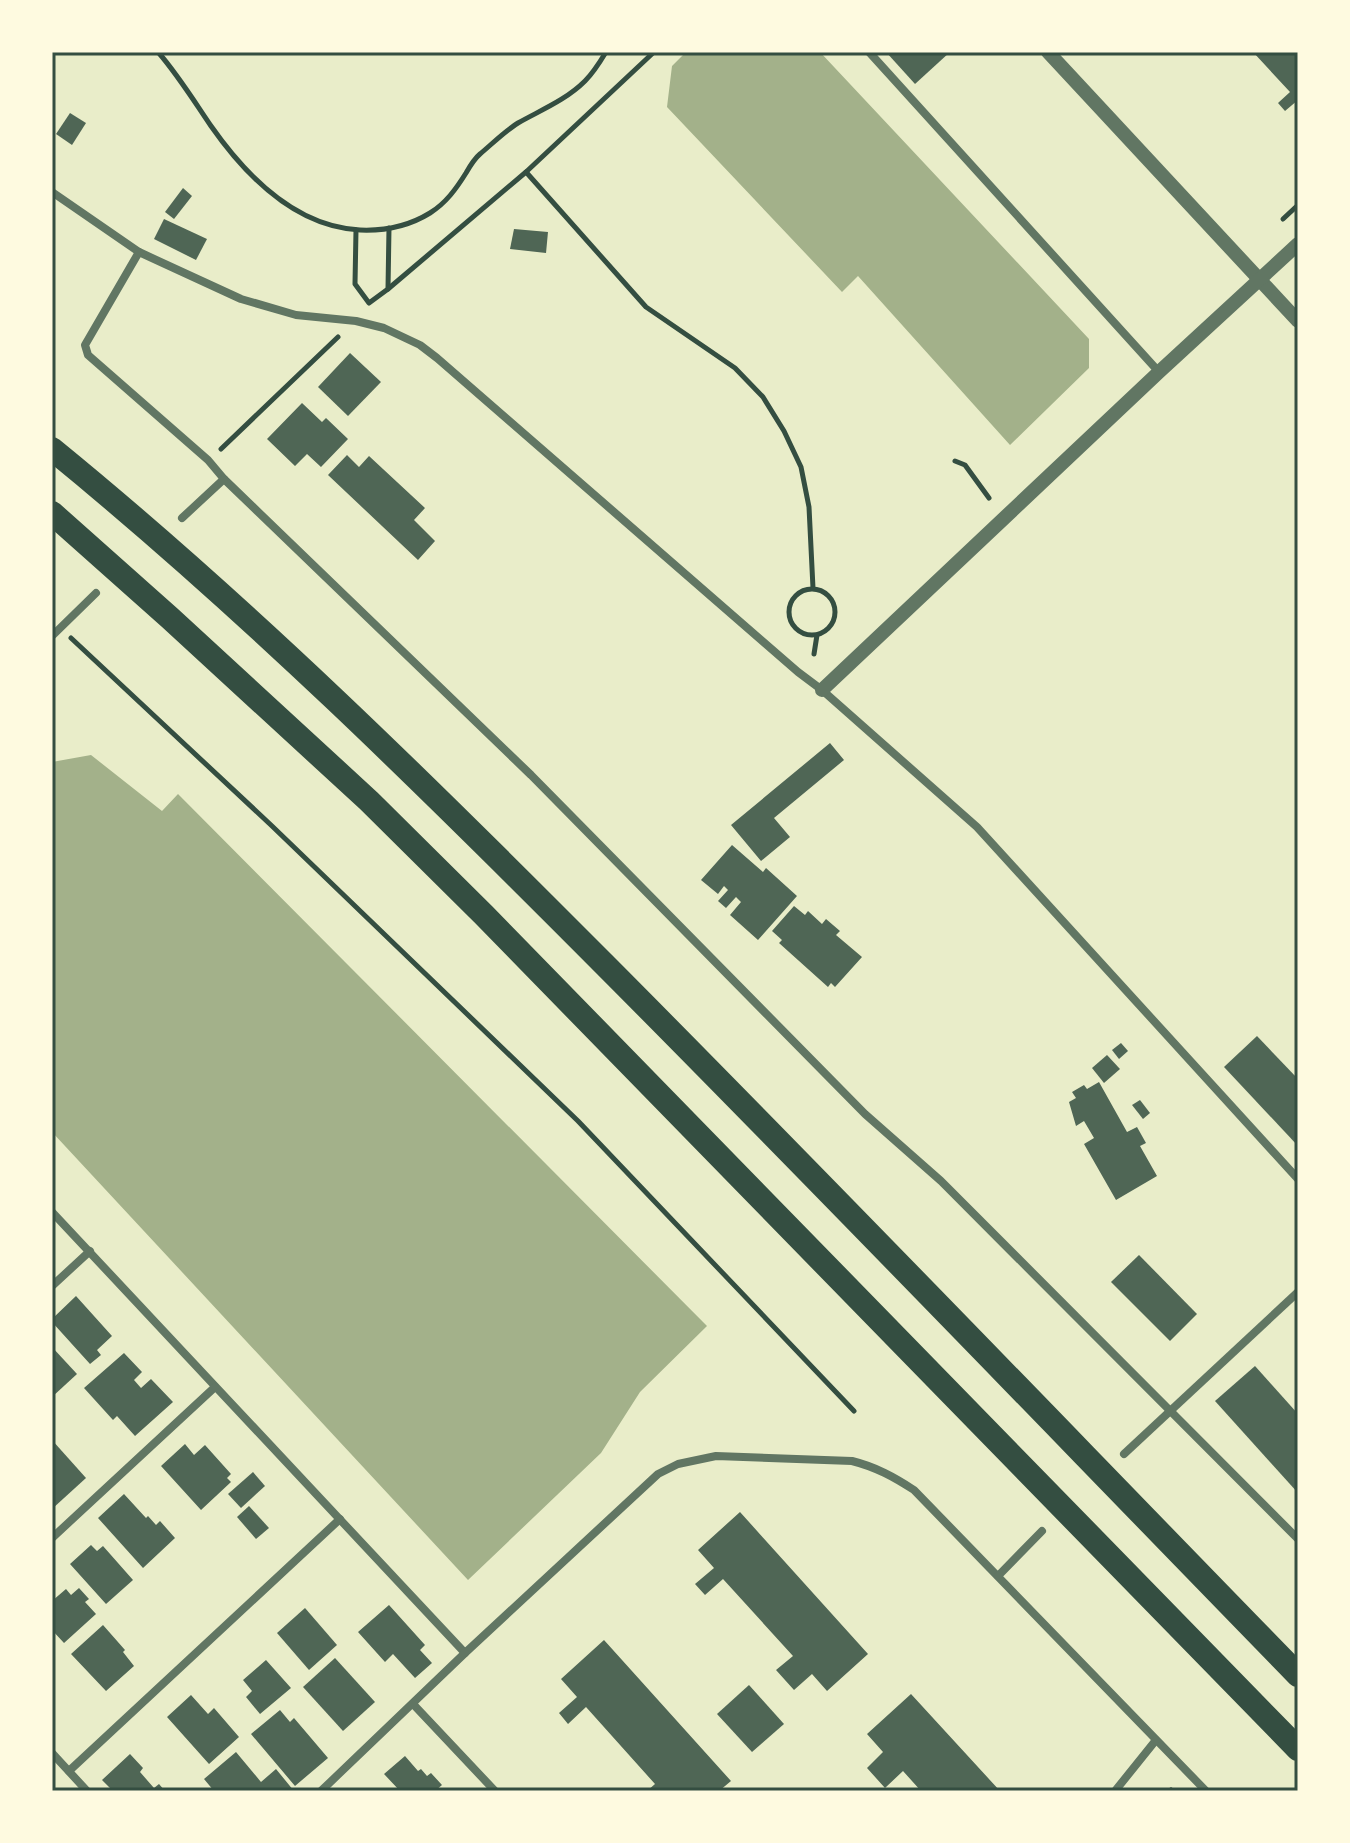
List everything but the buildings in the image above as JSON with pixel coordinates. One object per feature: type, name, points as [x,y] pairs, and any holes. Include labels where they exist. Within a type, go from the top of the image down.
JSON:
[{"type":"highway","points":[[52,449],[289,655],[490,850],[702,1062],[1298,1675]]},
{"type":"highway","points":[[52,513],[369,801],[484,915],[1298,1749]]},
{"type":"street","points":[[869,52],[1159,372]]},
{"type":"street","points":[[1048,52],[1298,321]]},
{"type":"street","points":[[52,192],[139,252],[241,299],[296,315],[356,321],[384,328],[420,345],[437,358],[977,827],[1298,1179]]},
{"type":"street","points":[[822,690],[1298,244]]},
{"type":"street","points":[[139,252],[85,345],[88,355],[208,460],[224,479],[531,775],[865,1114],[941,1181],[1298,1539]]},
{"type":"street","points":[[182,518],[224,479]]},
{"type":"street","points":[[52,636],[96,593]]},
{"type":"street","points":[[52,1212],[465,1653]]},
{"type":"street","points":[[52,1286],[90,1251]]},
{"type":"street","points":[[1124,1454],[1298,1292]]},
{"type":"street","points":[[52,1538],[215,1387]]},
{"type":"street","points":[[321,1791],[658,1474],[678,1464],[716,1456],[852,1461],[892,1475],[914,1490],[1206,1791]]},
{"type":"street","points":[[69,1771],[340,1519]]},
{"type":"street","points":[[998,1576],[1042,1531]]},
{"type":"street","points":[[413,1704],[495,1791]]},
{"type":"street","points":[[1115,1791],[1156,1740]]},
{"type":"street","points":[[52,1753],[87,1791]]},
{"type":"path","points":[[158,52],[225,145],[266,188],[295,210],[327,225],[356,230],[389,228],[417,220],[445,202],[476,157],[517,124],[546,110],[585,81],[606,52]]},
{"type":"path","points":[[356,230],[355,284],[369,303],[526,172],[654,52]]},
{"type":"path","points":[[526,172],[646,307],[735,368],[763,397],[801,467],[809,507],[813,588]]},
{"type":"path","points":[[1283,219],[1298,205]]},
{"type":"path","points":[[388,289],[389,228]]},
{"type":"path","points":[[208,460],[356,321]]},
{"type":"path","points":[[955,461],[965,465],[989,498]]},
{"type":"path","points":[[813,588],[827,594],[835,607],[833,623],[817,634],[798,631],[788,612],[789,604],[798,592],[813,588]]},
{"type":"path","points":[[60,628],[272,826],[578,1121],[854,1411]]},
{"type":"path","points":[[814,654],[817,634]]},
{"type":"shaded area","points":[[686,52],[820,52],[1089,339],[1089,368],[1010,445],[858,276],[842,292],[667,107],[672,66]]},
{"type":"shaded area","points":[[91,755],[162,811],[178,794],[707,1326],[640,1392],[601,1453],[468,1580],[52,1132],[52,762]]}]
